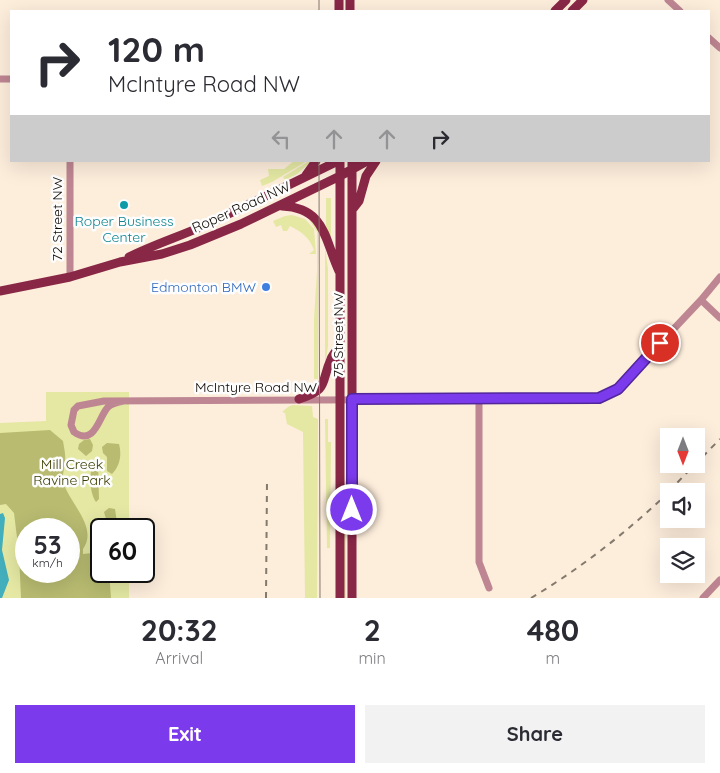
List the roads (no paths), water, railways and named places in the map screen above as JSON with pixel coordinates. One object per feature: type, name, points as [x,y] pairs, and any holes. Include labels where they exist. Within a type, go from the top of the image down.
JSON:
[{"type":"main road","points":[[556,10],[566,0]]},
{"type":"main road","points":[[573,10],[583,0]]},
{"type":"main road","points":[[304,178],[315,162]]},
{"type":"main road","name":"Roper Road NW","points":[[120,262],[154,244],[186,233],[337,162]]},
{"type":"main road","name":"75 Street NW","points":[[339,162],[340,598]]},
{"type":"main road","points":[[351,211],[359,201],[366,176],[375,162]]},
{"type":"main road","name":"Roper Road NW","points":[[0,291],[70,277],[120,262],[162,254],[190,245],[280,206],[340,176],[352,165]]},
{"type":"main road","name":"75 Street NW","points":[[352,165],[352,598]]},
{"type":"main road","points":[[280,206],[293,206],[304,210],[315,218],[323,231],[340,274]]},
{"type":"main road","points":[[299,399],[313,394],[320,389],[326,377],[331,358],[340,345]]},
{"type":"street","points":[[668,0],[679,10]]},
{"type":"street","points":[[710,39],[720,48]]},
{"type":"street","name":"72 Street NW","points":[[70,162],[70,277]]},
{"type":"street","name":"McIntyre Road NW","points":[[124,401],[113,403],[108,407],[96,429],[90,434],[82,435],[74,432],[71,418],[74,410],[78,406],[104,401],[594,399],[618,389],[720,277]]},
{"type":"street","points":[[701,300],[720,318]]},
{"type":"street","points":[[479,399],[479,562],[489,588]]},
{"type":"street","points":[[704,598],[720,580]]},
{"type":"water","points":[[3,513],[5,518],[2,550],[9,580],[2,598],[0,598],[0,514]]},
{"type":"tram line","points":[[319,0],[319,10]]},
{"type":"tram line","points":[[319,162],[320,598]]},
{"type":"railway","points":[[677,483],[720,439]]},
{"type":"railway","points":[[266,598],[267,482]]},
{"type":"railway","points":[[531,598],[603,549],[660,500]]},
{"type":"place","name":"Roper Business Center","points":[[124,205]]},
{"type":"place","name":"Edmonton BMW","points":[[266,287]]},
{"type":"park label","name":"Mill Creek Ravine Park","points":[[72,472]]}]
